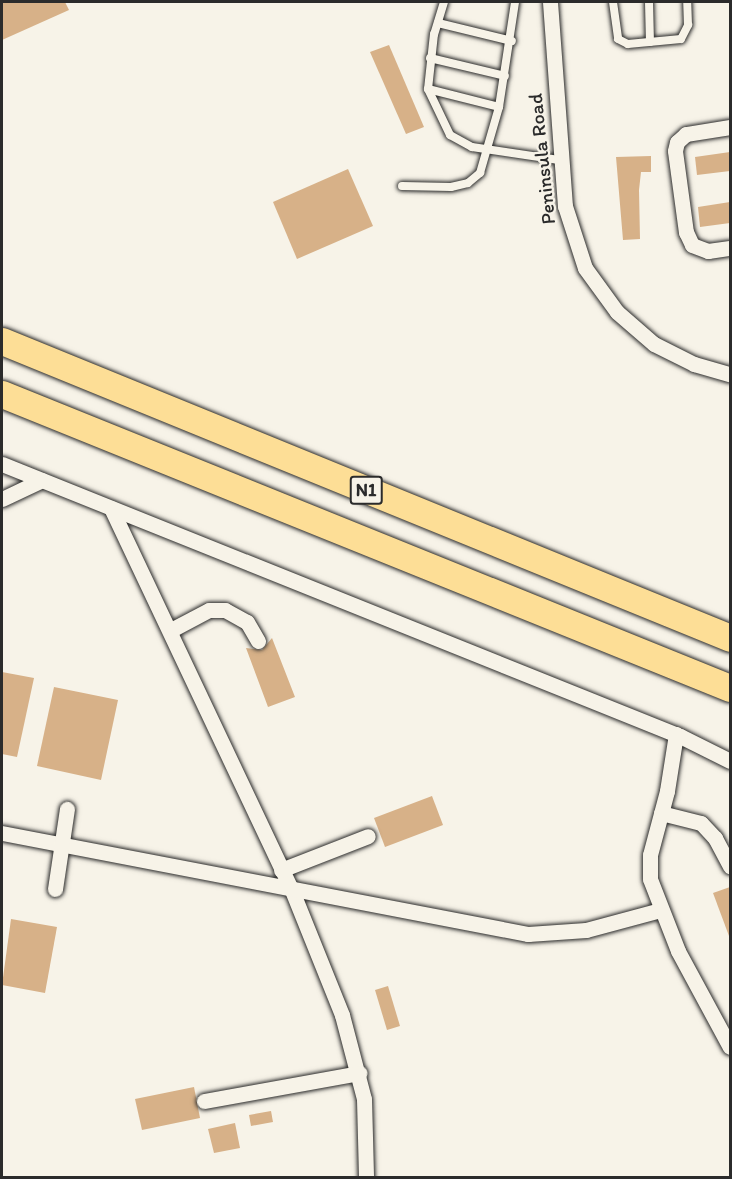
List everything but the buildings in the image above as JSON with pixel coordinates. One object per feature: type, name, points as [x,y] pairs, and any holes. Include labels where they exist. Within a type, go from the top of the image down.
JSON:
[{"type":"highway","name":"N1","points":[[2,341],[730,638]]},
{"type":"highway","name":"N1","points":[[2,394],[730,688]]},
{"type":"street","name":"Peninsula Road","points":[[550,2],[559,160],[573,238],[604,297],[628,324],[654,344],[694,364],[730,374]]},
{"type":"street","points":[[730,126],[686,134],[675,151],[683,217],[692,244],[708,251],[730,248]]},
{"type":"street","points":[[2,464],[676,734],[730,761]]},
{"type":"street","points":[[2,499],[42,480]]},
{"type":"street","points":[[111,508],[171,630],[291,888],[342,1015],[360,1073],[366,1178]]},
{"type":"street","points":[[171,630],[209,610],[225,610],[247,622],[258,640]]},
{"type":"street","points":[[676,734],[661,813],[650,855],[650,879],[660,910],[730,1047]]},
{"type":"street","points":[[55,889],[67,809]]},
{"type":"street","points":[[661,813],[700,823],[715,838],[730,866]]},
{"type":"street","points":[[2,833],[528,934],[586,930],[660,910]]},
{"type":"street","points":[[281,870],[368,836]]},
{"type":"street","points":[[204,1101],[360,1073]]},
{"type":"lane","points":[[444,2],[430,58],[428,89],[450,135],[459,142],[559,160]]},
{"type":"lane","points":[[402,186],[420,190],[468,183],[480,174],[490,149],[512,41],[513,2]]},
{"type":"lane","points":[[613,2],[618,39],[628,44],[681,39],[688,25],[687,2]]},
{"type":"lane","points":[[649,2],[650,42]]},
{"type":"lane","points":[[438,23],[512,41]]},
{"type":"lane","points":[[430,58],[505,76]]},
{"type":"lane","points":[[428,89],[499,107]]}]
